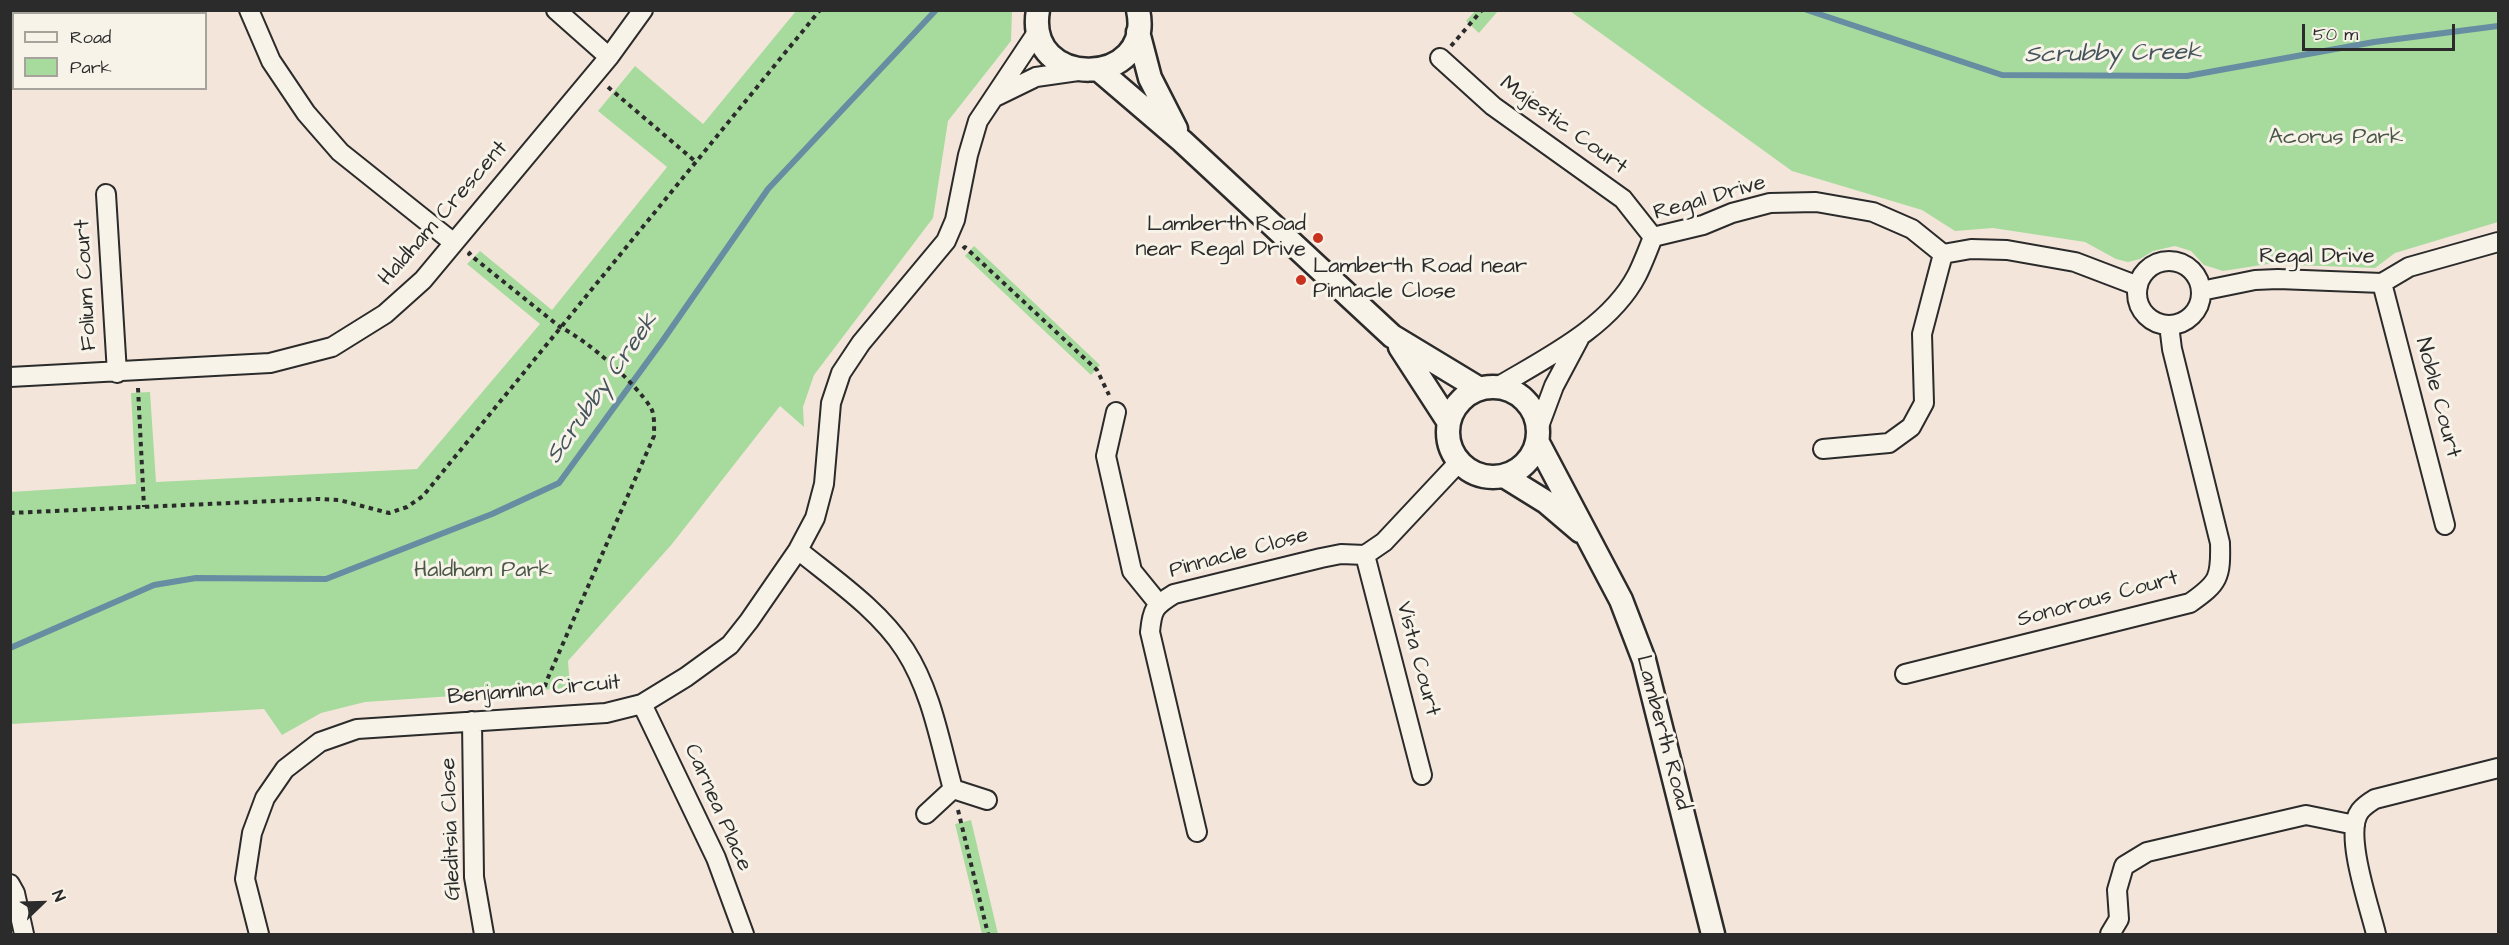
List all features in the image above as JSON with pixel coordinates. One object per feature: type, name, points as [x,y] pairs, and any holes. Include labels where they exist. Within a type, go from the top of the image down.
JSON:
[{"type":"street","points":[[249,10],[271,62],[306,113],[340,153],[454,243]]},
{"type":"street","points":[[556,10],[609,57]]},
{"type":"street","name":"Haldham Crescent","points":[[10,377],[270,363],[332,347],[385,314],[423,280],[609,57],[644,10]]},
{"type":"street","name":"Lamberth Road","points":[[1038,16],[1043,45],[1052,57],[1064,66],[1089,70],[1113,66],[1124,57],[1133,45],[1138,21]]},
{"type":"street","name":"Benjamina Circuit","points":[[259,934],[245,879],[252,833],[264,798],[285,769],[320,742],[357,729],[606,713],[642,704],[686,677],[730,645],[798,550],[815,518],[824,484],[831,403],[841,373],[861,344],[946,241],[955,220],[968,155],[978,121],[995,97],[1038,16]]},
{"type":"street","name":"Lamberth Road","points":[[1138,21],[1150,78],[1182,141]]},
{"type":"street","name":"Majestic Court","points":[[1440,58],[1493,106],[1623,199],[1653,237]]},
{"type":"street","name":"Lamberth Road","points":[[1089,70],[1182,141],[1392,336],[1425,382],[1448,422],[1449,443],[1459,462],[1480,475],[1504,476],[1546,502],[1590,540]]},
{"type":"street","name":"Benjamina Circuit","points":[[995,97],[1036,77],[1089,70]]},
{"type":"street","name":"Folium Court","points":[[106,194],[117,373]]},
{"type":"street","name":"Regal Drive","points":[[1538,435],[1554,386],[1580,339],[1616,303],[1636,277],[1653,237],[1703,225],[1732,213],[1770,203],[1816,202],[1874,212],[1912,229],[1943,254]]},
{"type":"street","name":"Regal Drive","points":[[2201,291],[2255,280],[2382,283],[2409,267],[2499,242]]},
{"type":"street","points":[[1824,449],[1889,443],[1911,427],[1924,403],[1922,334],[1943,254],[1971,249],[2019,252],[2075,262],[2138,286]]},
{"type":"street","points":[[2166,261],[2176,262],[2193,272],[2201,291],[2196,310],[2180,323],[2169,325],[2160,323],[2144,313],[2137,295],[2138,286],[2141,277],[2148,269],[2166,261]]},
{"type":"street","name":"Noble Court","points":[[2382,283],[2445,525]]},
{"type":"street","name":"Sonorous Court","points":[[1905,674],[2190,603],[2211,589],[2220,568],[2220,543],[2172,349],[2169,325]]},
{"type":"street","name":"Lamberth Road","points":[[1392,336],[1488,387],[1513,391],[1526,401],[1534,414],[1538,435],[1621,600],[1644,660],[1713,934]]},
{"type":"street","name":"Regal Drive","points":[[1488,387],[1580,339]]},
{"type":"street","points":[[1448,422],[1454,407],[1465,396],[1488,387]]},
{"type":"street","points":[[1116,412],[1106,456],[1132,571],[1158,603]]},
{"type":"street","points":[[1504,476],[1526,463],[1533,453],[1538,435]]},
{"type":"street","points":[[1365,555],[1384,542],[1459,462]]},
{"type":"street","points":[[798,550],[881,620],[905,650],[926,692],[953,789]]},
{"type":"street","name":"Pinnacle Close","points":[[1197,832],[1150,632],[1152,614],[1158,603],[1173,594],[1321,558],[1341,554],[1365,555]]},
{"type":"street","name":"Vista Court","points":[[1365,555],[1422,775]]},
{"type":"street","name":"Carnea Place","points":[[642,704],[716,858],[744,934]]},
{"type":"street","name":"Gleditsia Close","points":[[472,722],[474,877],[484,934]]},
{"type":"street","points":[[2376,934],[2354,844],[2355,825],[2360,811],[2375,799],[2499,768]]},
{"type":"street","points":[[953,789],[987,800]]},
{"type":"street","points":[[926,814],[953,789]]},
{"type":"street","points":[[2110,934],[2119,919],[2117,890],[2124,866],[2147,852],[2306,815],[2355,825]]},
{"type":"street","points":[[10,884],[15,893],[24,934]]},
{"type":"path","points":[[10,513],[318,499],[339,500],[389,513],[407,507],[423,496],[820,10]]},
{"type":"path","points":[[1440,58],[1482,10]]},
{"type":"path","points":[[594,75],[696,162]]},
{"type":"path","points":[[471,223],[485,236],[470,254],[560,327],[576,335],[618,371],[652,410],[654,436],[547,680],[535,718]]},
{"type":"path","points":[[960,253],[965,247],[1097,370],[1116,412]]},
{"type":"path","points":[[137,371],[144,507]]},
{"type":"path","points":[[953,789],[988,934]]},
{"type":"green space","name":"Haldham Park","points":[[796,11],[1012,11],[1011,41],[948,121],[933,218],[814,375],[803,407],[804,427],[780,406],[672,544],[568,661],[570,688],[365,702],[321,713],[282,735],[264,709],[11,724],[11,492],[136,484],[131,393],[150,392],[156,482],[417,469],[540,324],[467,264],[480,251],[552,310],[667,167],[598,111],[635,66],[703,124]]},
{"type":"green space","points":[[1475,11],[1498,11],[1479,33],[1466,21]]},
{"type":"green space","name":"Acorus Park","points":[[1570,11],[2498,11],[2498,222],[2395,253],[2375,268],[2268,264],[2223,271],[2204,265],[2191,251],[2175,246],[2153,251],[2140,259],[2128,262],[2116,259],[2085,242],[1993,228],[1955,231],[1922,210],[1792,171]]},
{"type":"green space","points":[[974,246],[1100,365],[1091,375],[965,256]]},
{"type":"green space","points":[[971,820],[998,934],[982,934],[955,824]]},
{"type":"waterway","name":"Scrubby Creek","points":[[10,648],[154,585],[196,578],[326,579],[492,514],[559,483],[661,343],[768,189],[936,10]]},
{"type":"waterway","name":"Scrubby Creek","points":[[1807,10],[2002,75],[2187,76],[2374,42],[2498,26]]},
{"type":"place","name":"Lamberth Road near Regal Drive","points":[[1318,238]]},
{"type":"place","name":"Lamberth Road near Pinnacle Close","points":[[1301,280]]}]
